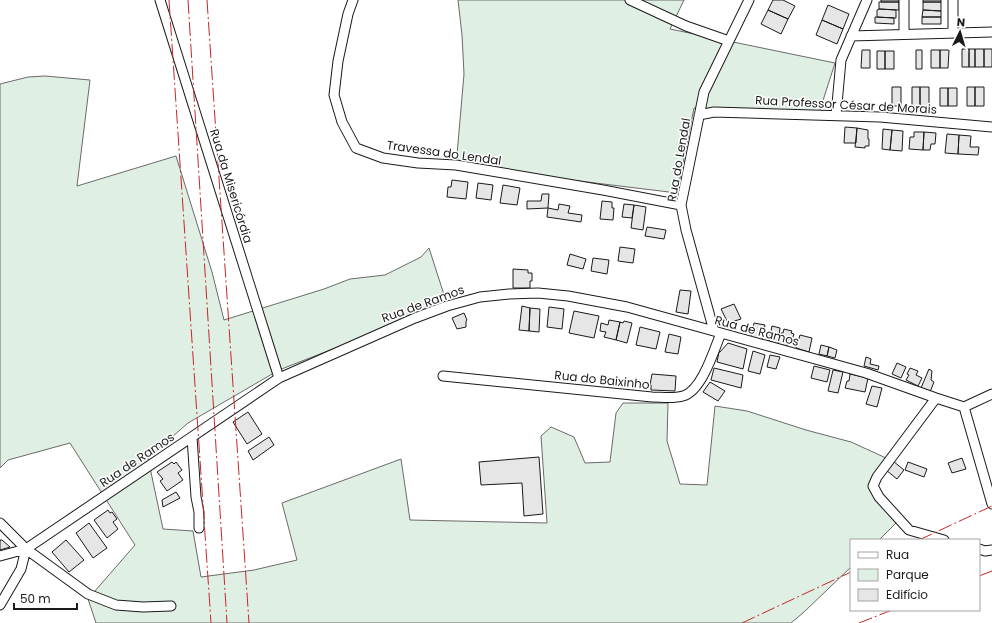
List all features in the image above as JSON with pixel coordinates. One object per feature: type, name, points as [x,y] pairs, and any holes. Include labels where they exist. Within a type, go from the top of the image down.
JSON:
[{"type":"street","name":"Rua da Misericórdia","points":[[160,0],[279,378]]},
{"type":"street","name":"Travessa do Lendal","points":[[353,0],[348,14],[338,61],[334,95],[342,122],[356,148],[383,158],[456,166],[603,190],[681,205]]},
{"type":"street","points":[[630,0],[686,26],[729,41]]},
{"type":"street","name":"Rua do Lendal","points":[[717,332],[688,238],[681,205],[704,92],[749,0]]},
{"type":"street","points":[[836,115],[841,60],[867,0]]},
{"type":"street","points":[[904,0],[904,34]]},
{"type":"street","points":[[953,0],[953,33]]},
{"type":"street","points":[[851,36],[992,32]]},
{"type":"street","name":"Rua Professor César de Morais","points":[[699,115],[714,112],[836,115],[880,117],[992,127]]},
{"type":"street","name":"Rua de Ramos","points":[[0,556],[26,549],[279,378],[414,318],[447,306],[488,296],[530,294],[568,296],[627,307],[866,373],[964,407]]},
{"type":"street","name":"Rua do Baixinho","points":[[443,376],[652,397],[670,398],[685,396],[695,389],[701,379],[717,332]]},
{"type":"street","points":[[992,394],[964,407],[992,504]]},
{"type":"street","points":[[936,398],[874,481],[873,486],[879,497],[909,530],[940,539]]},
{"type":"street","points":[[192,437],[196,497],[199,512],[199,528]]},
{"type":"street","points":[[0,523],[26,549],[88,594],[116,604],[143,607],[171,606]]},
{"type":"street","points":[[0,605],[20,569],[26,549]]},
{"type":"street","points":[[980,550],[992,550]]},
{"type":"green space","points":[[458,0],[684,0],[670,29],[835,63],[819,113],[694,108],[677,193],[456,166],[464,74]]},
{"type":"green space","points":[[45,76],[90,80],[77,186],[176,156],[212,272],[224,320],[324,289],[350,279],[385,275],[421,257],[429,248],[447,304],[417,312],[361,338],[279,370],[188,423],[148,458],[163,529],[193,531],[201,577],[254,570],[297,560],[282,503],[401,459],[410,520],[547,523],[541,436],[551,427],[574,437],[585,463],[610,462],[616,413],[623,403],[668,403],[667,441],[680,484],[707,485],[715,406],[747,411],[806,430],[851,442],[886,458],[873,488],[899,520],[880,539],[850,539],[850,568],[791,623],[96,623],[88,599],[135,545],[70,443],[8,460],[0,468],[0,84],[28,77]]},
{"type":"building","points":[[773,0],[783,0],[795,6],[788,19],[768,10]]},
{"type":"building","points":[[881,0],[899,0],[899,2],[881,2]]},
{"type":"building","points":[[923,0],[941,0],[941,2],[923,2]]},
{"type":"building","points":[[879,2],[899,2],[899,10],[879,9]]},
{"type":"building","points":[[923,2],[941,2],[941,11],[923,10]]},
{"type":"building","points":[[828,5],[849,14],[843,29],[822,20]]},
{"type":"building","points":[[768,10],[788,19],[781,34],[761,24]]},
{"type":"building","points":[[877,10],[896,10],[896,18],[877,17]]},
{"type":"building","points":[[923,10],[941,11],[941,17],[922,17]]},
{"type":"building","points":[[875,17],[894,18],[894,24],[875,23]]},
{"type":"building","points":[[922,17],[941,17],[941,24],[922,24]]},
{"type":"building","points":[[822,20],[843,29],[837,44],[816,35]]},
{"type":"building","points":[[962,49],[969,49],[969,67],[962,67]]},
{"type":"building","points":[[969,49],[975,49],[975,67],[969,67]]},
{"type":"building","points":[[975,49],[984,49],[984,67],[975,67]]},
{"type":"building","points":[[984,49],[992,49],[992,67],[984,67]]},
{"type":"building","points":[[862,50],[870,50],[870,68],[861,68]]},
{"type":"building","points":[[916,50],[922,50],[922,69],[916,69]]},
{"type":"building","points":[[931,50],[940,50],[940,68],[931,68]]},
{"type":"building","points":[[940,50],[949,50],[948,68],[940,68]]},
{"type":"building","points":[[877,51],[885,51],[885,69],[877,69]]},
{"type":"building","points":[[885,51],[894,51],[894,69],[885,69]]},
{"type":"building","points":[[892,87],[901,87],[901,106],[892,106]]},
{"type":"building","points":[[912,87],[920,87],[920,106],[912,106]]},
{"type":"building","points":[[920,87],[929,87],[929,106],[920,106]]},
{"type":"building","points":[[967,87],[975,87],[975,106],[967,106]]},
{"type":"building","points":[[975,87],[984,87],[984,106],[975,106]]},
{"type":"building","points":[[940,88],[948,88],[948,106],[940,106]]},
{"type":"building","points":[[948,88],[957,88],[957,106],[948,106]]},
{"type":"building","points":[[845,127],[857,128],[856,143],[844,143]]},
{"type":"building","points":[[857,128],[868,130],[869,146],[865,146],[865,148],[855,147]]},
{"type":"building","points":[[883,129],[892,130],[890,150],[882,149]]},
{"type":"building","points":[[892,130],[903,131],[902,151],[890,150]]},
{"type":"building","points":[[914,132],[924,132],[923,150],[909,149],[910,137],[914,137]]},
{"type":"building","points":[[924,132],[936,133],[935,144],[931,144],[930,150],[923,150]]},
{"type":"building","points":[[947,134],[959,135],[958,154],[945,153]]},
{"type":"building","points":[[959,135],[971,136],[970,147],[979,147],[978,155],[958,154]]},
{"type":"building","points":[[452,180],[468,182],[466,199],[447,197],[448,187],[451,187]]},
{"type":"building","points":[[478,183],[493,185],[491,200],[476,198]]},
{"type":"building","points":[[503,185],[520,188],[517,205],[500,203]]},
{"type":"building","points":[[542,194],[549,194],[548,208],[527,209],[527,201],[541,201]]},
{"type":"building","points":[[602,201],[612,202],[612,208],[614,208],[613,220],[600,219]]},
{"type":"building","points":[[559,204],[570,206],[568,213],[582,215],[581,222],[547,217],[548,208],[558,210]]},
{"type":"building","points":[[624,204],[634,205],[632,218],[622,217]]},
{"type":"building","points":[[634,205],[646,207],[643,230],[631,228]]},
{"type":"building","points":[[647,227],[666,230],[664,239],[645,236]]},
{"type":"building","points":[[620,247],[635,249],[633,263],[618,261]]},
{"type":"building","points":[[570,254],[586,259],[583,269],[567,265]]},
{"type":"building","points":[[593,258],[609,260],[607,274],[591,271]]},
{"type":"building","points":[[513,269],[528,270],[528,273],[532,273],[530,288],[513,288]]},
{"type":"building","points":[[680,290],[691,291],[688,314],[676,312]]},
{"type":"building","points":[[734,304],[741,319],[728,323],[721,309]]},
{"type":"building","points":[[522,306],[530,308],[529,331],[519,330]]},
{"type":"building","points":[[549,307],[564,309],[562,329],[547,327]]},
{"type":"building","points":[[530,308],[540,309],[539,332],[529,331]]},
{"type":"building","points":[[574,311],[599,316],[594,338],[569,333]]},
{"type":"building","points":[[464,313],[467,320],[466,327],[457,329],[452,318]]},
{"type":"building","points":[[609,320],[620,322],[616,340],[604,337],[606,332],[600,331],[601,323],[608,325]]},
{"type":"building","points":[[624,321],[632,323],[627,343],[616,340],[620,322],[623,323]]},
{"type":"building","points":[[754,323],[765,325],[762,340],[751,337]]},
{"type":"building","points":[[772,326],[780,328],[778,344],[769,341]]},
{"type":"building","points":[[640,327],[660,332],[656,349],[636,345]]},
{"type":"building","points":[[784,329],[792,331],[791,333],[794,334],[792,340],[788,339],[787,346],[778,344],[781,333],[783,333]]},
{"type":"building","points":[[669,334],[681,337],[678,354],[665,352]]},
{"type":"building","points":[[800,335],[812,338],[809,352],[796,348]]},
{"type":"building","points":[[728,343],[747,349],[743,369],[717,362],[719,352]]},
{"type":"building","points":[[821,345],[829,347],[827,356],[819,354]]},
{"type":"building","points":[[829,347],[837,350],[835,358],[827,356]]},
{"type":"building","points":[[753,351],[765,355],[760,374],[748,371]]},
{"type":"building","points":[[770,355],[780,357],[776,369],[767,367]]},
{"type":"building","points":[[866,357],[871,359],[870,364],[879,366],[878,370],[864,366]]},
{"type":"building","points":[[897,363],[906,367],[901,378],[892,374]]},
{"type":"building","points":[[814,366],[830,370],[827,382],[811,378]]},
{"type":"building","points":[[714,368],[743,375],[741,388],[711,380]]},
{"type":"building","points":[[910,368],[918,371],[916,375],[922,378],[918,386],[906,380],[909,375],[907,374]]},
{"type":"building","points":[[929,369],[932,371],[931,380],[934,382],[930,392],[921,388]]},
{"type":"building","points":[[833,370],[843,372],[838,393],[828,391]]},
{"type":"building","points":[[652,374],[676,376],[675,391],[651,390],[650,385]]},
{"type":"building","points":[[850,374],[868,378],[865,392],[845,388],[847,381],[849,381]]},
{"type":"building","points":[[710,382],[725,391],[718,401],[703,392]]},
{"type":"building","points":[[872,386],[882,388],[877,407],[866,404]]},
{"type":"building","points":[[248,412],[262,434],[247,444],[233,422]]},
{"type":"building","points":[[269,437],[274,445],[253,460],[248,451]]},
{"type":"building","points":[[539,457],[543,514],[524,516],[522,483],[481,485],[479,462]]},
{"type":"building","points":[[962,458],[966,469],[952,473],[948,463]]},
{"type":"building","points":[[893,461],[904,470],[897,479],[886,470]]},
{"type":"building","points":[[172,462],[174,464],[176,462],[182,470],[178,473],[183,480],[167,491],[160,481],[163,479],[157,472]]},
{"type":"building","points":[[908,462],[927,469],[924,477],[905,470]]},
{"type":"building","points":[[176,492],[180,498],[163,507],[162,500]]},
{"type":"building","points":[[108,510],[110,513],[112,512],[117,519],[113,522],[118,529],[107,538],[94,520]]},
{"type":"building","points":[[89,523],[107,548],[93,558],[76,533]]},
{"type":"building","points":[[0,540],[2,540],[10,547],[0,550]]},
{"type":"building","points":[[66,540],[84,560],[69,572],[52,552]]},
{"type":"power","points":[[169,0],[211,623]]},
{"type":"power","points":[[188,0],[227,623]]},
{"type":"power","points":[[207,0],[249,623]]},
{"type":"power","points":[[921,539],[992,506]]},
{"type":"power","points":[[980,576],[992,571]]},
{"type":"power","points":[[742,623],[850,572]]},
{"type":"power","points":[[859,623],[889,611]]}]
